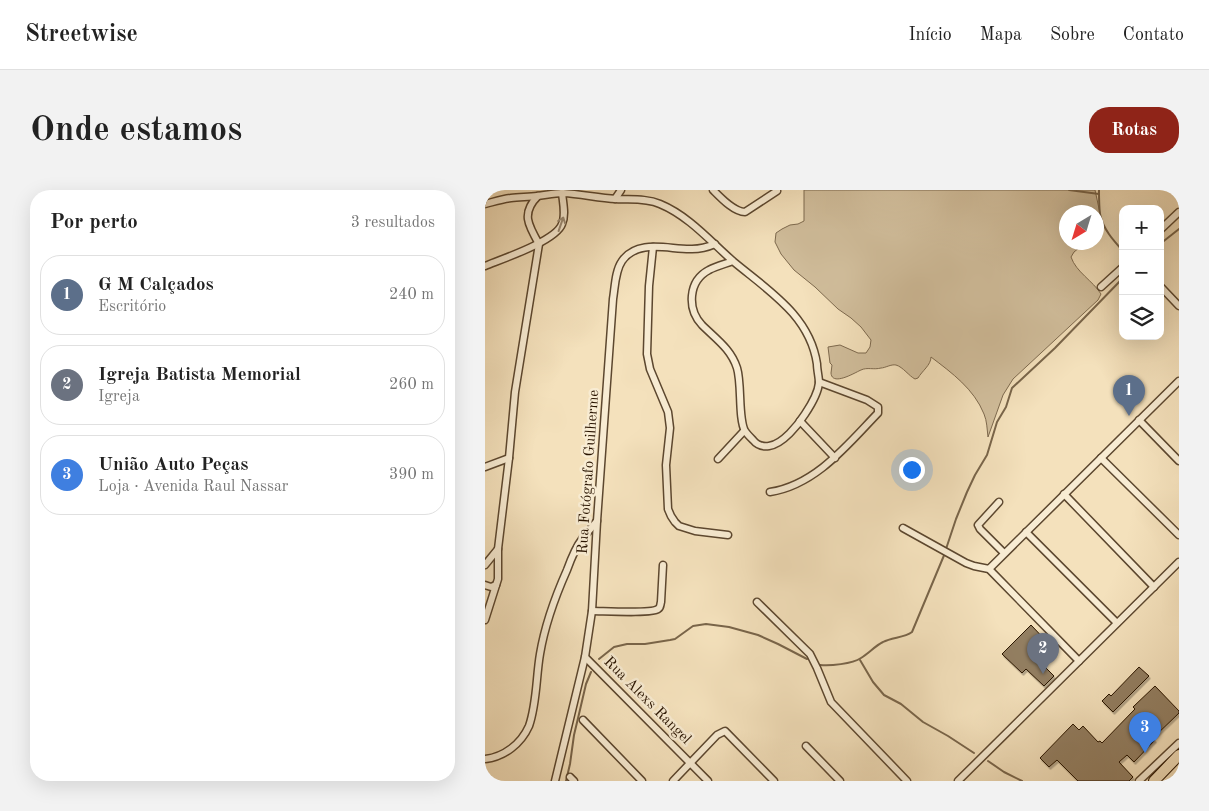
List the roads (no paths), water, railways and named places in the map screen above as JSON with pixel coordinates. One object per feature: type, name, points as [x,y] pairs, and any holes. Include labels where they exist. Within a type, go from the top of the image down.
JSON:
[{"type":"highway","points":[[1154,781],[1161,767],[1179,755]]},
{"type":"street","points":[[615,199],[621,190]]},
{"type":"street","points":[[715,192],[724,190]]},
{"type":"street","points":[[715,192],[735,209],[745,212],[777,191]]},
{"type":"street","points":[[485,266],[539,244],[559,231],[564,217],[562,193]]},
{"type":"street","points":[[485,204],[509,198],[562,193],[615,199],[647,200],[660,204],[687,219],[733,261],[778,298],[799,319],[809,336],[815,353],[819,382],[816,395],[800,421],[784,438],[770,446],[756,444],[745,431],[740,381],[733,356],[701,324],[695,315],[692,302],[692,291],[695,283],[701,276],[709,270],[733,261]]},
{"type":"street","points":[[485,620],[499,571],[498,549],[515,392],[539,244],[529,223],[527,212],[530,204],[538,196]]},
{"type":"street","points":[[1164,226],[1179,212]]},
{"type":"street","name":"Rua Fotógrafo Guilherme","points":[[555,781],[585,657],[592,611],[613,299],[618,271],[623,260],[631,252],[639,248],[668,247],[691,250],[715,244]]},
{"type":"street","points":[[653,247],[649,286],[647,354],[650,369],[668,412],[670,428],[666,465],[668,509],[679,526],[695,531],[728,535]]},
{"type":"street","points":[[1101,287],[1119,271]]},
{"type":"street","points":[[1164,290],[1179,306]]},
{"type":"street","points":[[770,492],[798,484],[810,477],[835,458],[879,413],[878,406],[867,400],[819,382]]},
{"type":"street","points":[[989,568],[1178,383]]},
{"type":"street","points":[[1139,420],[1179,461]]},
{"type":"street","points":[[800,421],[835,458]]},
{"type":"street","points":[[717,459],[745,431]]},
{"type":"street","points":[[485,467],[509,458]]},
{"type":"street","points":[[1101,458],[1179,535]]},
{"type":"street","points":[[1064,494],[1154,586]]},
{"type":"street","points":[[999,502],[979,525],[980,529],[1004,553]]},
{"type":"street","points":[[485,759],[503,754],[514,746],[523,737],[529,726],[540,653],[554,598],[581,540],[597,521]]},
{"type":"street","points":[[903,528],[974,566],[989,568],[1079,661]]},
{"type":"street","points":[[1026,532],[1117,623]]},
{"type":"street","points":[[498,549],[485,565],[496,568],[499,571]]},
{"type":"street","points":[[958,781],[1179,562]]},
{"type":"street","points":[[592,611],[648,612],[658,609],[661,602],[663,565]]},
{"type":"street","points":[[485,585],[491,587],[496,585]]},
{"type":"street","points":[[485,598],[492,596]]},
{"type":"street","points":[[757,602],[809,654],[831,702],[907,781]]},
{"type":"street","name":"Rua Alexs Rangel","points":[[585,657],[709,781]]},
{"type":"street","points":[[583,720],[642,781]]},
{"type":"street","points":[[673,781],[717,735],[725,731],[774,781]]},
{"type":"street","points":[[1139,781],[1161,767],[1179,742]]},
{"type":"street","points":[[806,746],[840,781]]},
{"type":"waterway","points":[[1069,190],[1099,194]]},
{"type":"waterway","points":[[1099,190],[1103,225],[1122,250]]},
{"type":"waterway","points":[[1164,241],[1179,229]]},
{"type":"waterway","points":[[946,549],[967,492],[987,455],[997,422],[1006,407],[1012,388],[1055,348],[1119,282]]},
{"type":"waterway","points":[[820,665],[852,662],[864,656],[877,645],[912,632],[945,553]]},
{"type":"waterway","points":[[599,659],[614,647],[675,639],[693,626],[706,624],[729,627],[758,635],[807,659]]},
{"type":"waterway","points":[[860,660],[873,682],[884,695],[901,704],[923,722],[974,753]]},
{"type":"waterway","points":[[566,781],[574,735],[586,684],[591,672]]},
{"type":"waterway","points":[[988,761],[1022,781]]},
{"type":"place","name":"G M Calçados","points":[[1129,416]]},
{"type":"place","name":"Igreja Batista Memorial","points":[[1043,674]]},
{"type":"place","name":"União Auto Peças","points":[[1145,753]]}]
